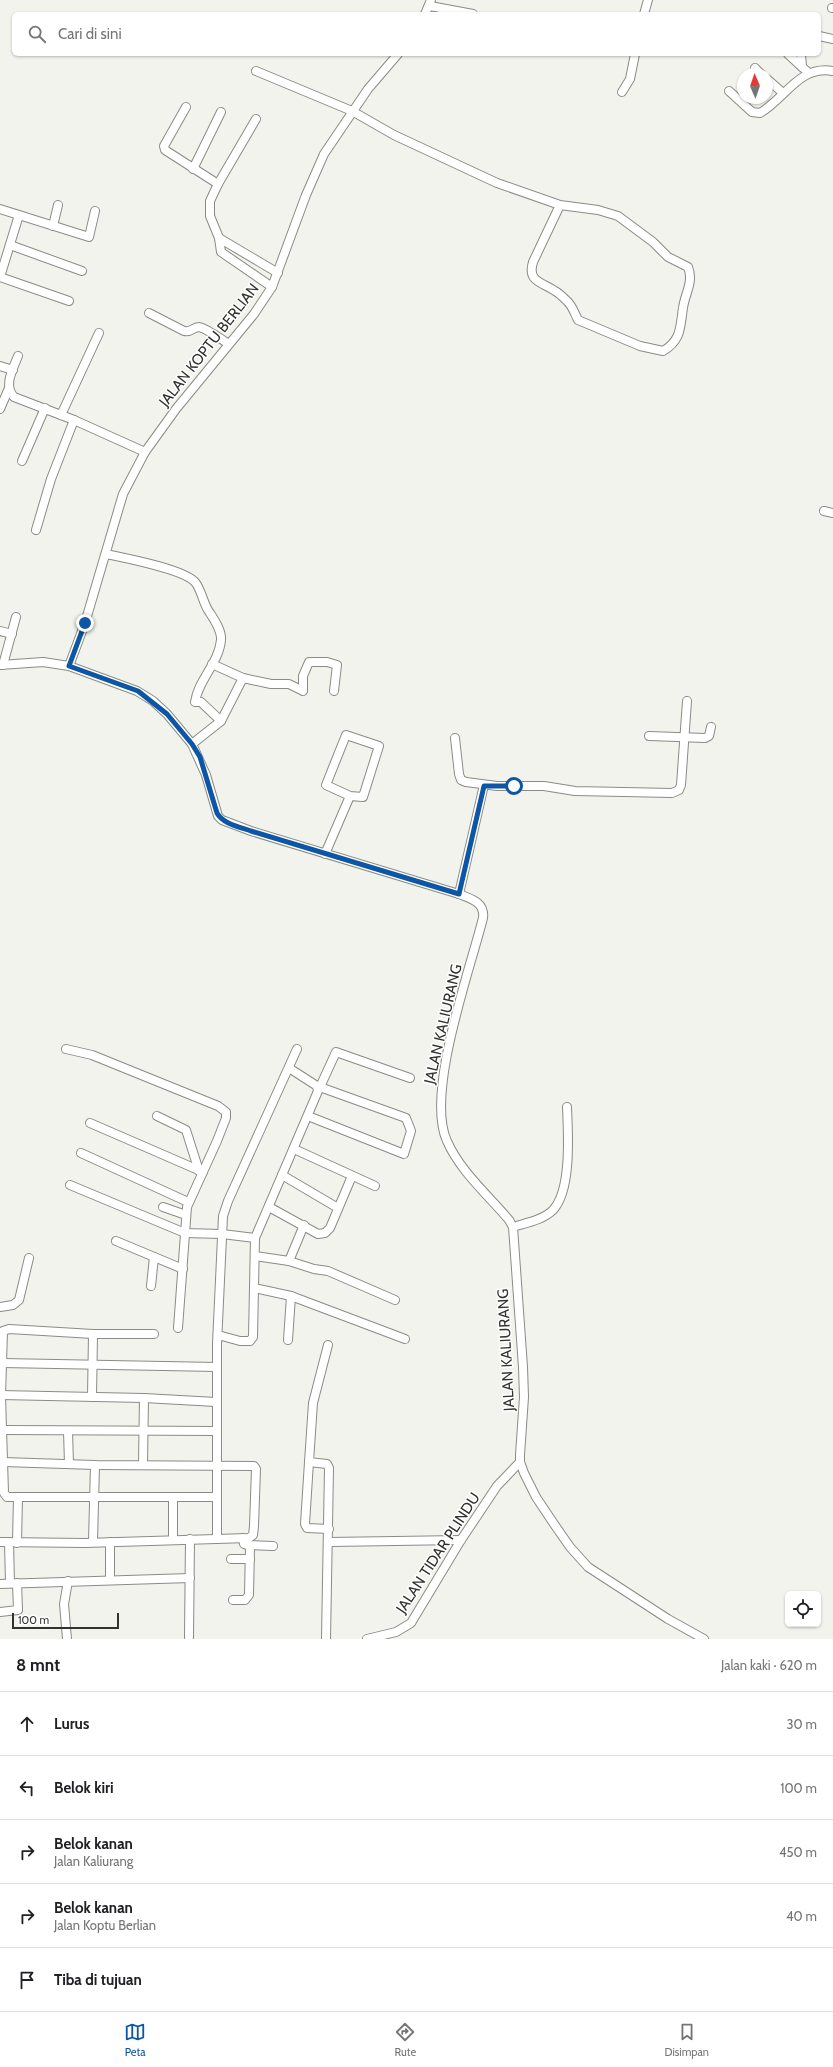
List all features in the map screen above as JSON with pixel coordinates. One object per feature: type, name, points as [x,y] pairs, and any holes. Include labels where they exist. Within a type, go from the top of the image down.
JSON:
[{"type":"street","points":[[645,12],[648,0]]},
{"type":"street","points":[[430,3],[465,12]]},
{"type":"street","points":[[821,36],[833,39]]},
{"type":"street","name":"JALAN KOPTU BERLIAN","points":[[69,666],[85,623],[123,494],[145,452],[176,409],[229,344],[272,287],[315,173],[324,154],[352,111],[396,56]]},
{"type":"street","points":[[622,92],[630,79],[635,56]]},
{"type":"street","points":[[790,56],[809,73]]},
{"type":"street","points":[[801,56],[802,67]]},
{"type":"street","points":[[729,91],[752,112],[756,113],[764,111],[783,93],[809,73],[822,69],[833,71]]},
{"type":"street","points":[[256,71],[352,111],[394,135],[497,183],[560,205],[598,210],[618,216],[653,242],[668,256],[688,267],[690,273],[689,287],[683,308],[682,326],[671,347],[663,351],[640,346],[578,320],[569,302],[556,291],[538,282],[532,276],[530,270],[533,262],[560,205]]},
{"type":"street","points":[[773,84],[783,93]]},
{"type":"street","points":[[186,107],[164,148],[168,154],[218,184]]},
{"type":"street","points":[[193,169],[221,112]]},
{"type":"street","points":[[256,119],[218,184],[210,201],[210,216],[219,238],[221,252],[272,287]]},
{"type":"street","points":[[54,226],[58,204]]},
{"type":"street","points":[[0,209],[89,237],[95,211]]},
{"type":"street","points":[[19,215],[0,277],[69,301]]},
{"type":"street","points":[[219,238],[278,273]]},
{"type":"street","points":[[10,246],[82,271]]},
{"type":"street","points":[[149,313],[184,331],[190,332],[196,328],[202,328],[229,344]]},
{"type":"street","points":[[61,415],[99,333]]},
{"type":"street","points":[[0,409],[9,388],[18,356]]},
{"type":"street","points":[[0,366],[13,370]]},
{"type":"street","points":[[9,388],[12,395],[18,400],[45,408],[145,452]]},
{"type":"street","points":[[22,461],[45,408]]},
{"type":"street","points":[[36,530],[52,479],[74,420]]},
{"type":"street","points":[[824,511],[833,513]]},
{"type":"street","points":[[106,554],[164,568],[180,574],[196,583],[220,635],[219,647],[200,687],[195,702],[201,702],[221,722]]},
{"type":"street","points":[[1,665],[12,634],[16,617]]},
{"type":"street","points":[[0,631],[12,634]]},
{"type":"street","name":"JALAN KALIURANG","points":[[1,665],[43,662],[69,666],[138,691],[167,714],[192,744],[200,757],[214,806],[220,818],[251,831],[459,894],[479,903],[483,914],[448,1053],[441,1094],[440,1121],[447,1142],[460,1163],[509,1220],[513,1227],[524,1367],[524,1404],[520,1462],[536,1497],[570,1548],[584,1564],[635,1598],[704,1639]]},
{"type":"street","points":[[212,664],[243,678],[272,684],[289,684],[303,691],[303,676],[309,662],[327,662],[337,665],[334,691]]},
{"type":"street","points":[[192,744],[221,722],[243,678]]},
{"type":"street","points":[[455,738],[460,778],[466,782],[484,786],[544,786],[574,791],[674,793],[679,790],[681,786],[687,701]]},
{"type":"street","points":[[649,736],[684,738],[708,737],[711,727]]},
{"type":"street","points":[[346,735],[379,746],[363,797],[350,796],[326,785],[346,735]]},
{"type":"street","points":[[459,894],[484,786]]},
{"type":"street","points":[[325,854],[350,796]]},
{"type":"street","points":[[66,1049],[92,1055],[223,1109],[226,1114],[224,1123],[188,1202],[178,1328]]},
{"type":"street","points":[[217,1539],[216,1402],[222,1234],[224,1216],[228,1202],[297,1049]]},
{"type":"street","points":[[218,1335],[240,1342],[251,1340],[253,1337],[255,1238],[308,1116],[318,1090],[318,1086],[336,1052],[410,1078]]},
{"type":"street","points":[[289,1068],[318,1086],[406,1118],[412,1131],[404,1154],[308,1116]]},
{"type":"street","points":[[513,1227],[547,1214],[558,1202],[568,1164],[568,1107]]},
{"type":"street","points":[[158,1116],[186,1130],[201,1171]]},
{"type":"street","points":[[90,1123],[201,1171]]},
{"type":"street","points":[[294,1149],[375,1186]]},
{"type":"street","points":[[81,1152],[188,1202]]},
{"type":"street","points":[[282,1175],[338,1208]]},
{"type":"street","points":[[269,1207],[318,1234],[326,1233],[330,1228],[352,1176]]},
{"type":"street","points":[[70,1184],[185,1234],[222,1234],[255,1238]]},
{"type":"street","points":[[163,1207],[186,1216]]},
{"type":"street","points":[[289,1261],[304,1225]]},
{"type":"street","points":[[116,1241],[183,1269]]},
{"type":"street","points":[[255,1256],[289,1261],[314,1269],[328,1271],[395,1300]]},
{"type":"street","points":[[150,1286],[154,1257]]},
{"type":"street","points":[[0,1307],[14,1305],[19,1300],[29,1258]]},
{"type":"street","points":[[254,1288],[291,1296],[405,1339]]},
{"type":"street","points":[[288,1340],[291,1296]]},
{"type":"street","points":[[154,1334],[93,1334],[6,1329],[2,1334],[1,1396],[4,1493],[7,1497],[216,1496]]},
{"type":"street","points":[[92,1397],[93,1334]]},
{"type":"street","points":[[328,1345],[313,1403],[308,1462],[306,1527],[329,1529]]},
{"type":"street","points":[[2,1363],[217,1367]]},
{"type":"street","points":[[1,1396],[144,1398],[216,1402]]},
{"type":"street","points":[[143,1464],[144,1398]]},
{"type":"street","points":[[3,1430],[143,1432],[216,1431]]},
{"type":"street","points":[[68,1431],[69,1464]]},
{"type":"street","points":[[0,1542],[190,1540],[251,1538],[254,1534],[256,1468],[253,1466],[216,1464],[95,1465],[3,1462]]},
{"type":"street","points":[[308,1462],[327,1464],[329,1468],[329,1542],[326,1639]]},
{"type":"street","name":"JALAN TIDAR PLINDU","points":[[367,1639],[396,1632],[411,1623],[461,1540],[497,1486],[520,1462]]},
{"type":"street","points":[[93,1542],[95,1465]]},
{"type":"street","points":[[0,1612],[18,1610],[13,1583],[13,1543],[18,1497]]},
{"type":"street","points":[[173,1540],[174,1497]]},
{"type":"street","points":[[243,1538],[244,1544],[250,1546],[273,1546]]},
{"type":"street","points":[[189,1637],[190,1540]]},
{"type":"street","points":[[329,1542],[461,1540]]},
{"type":"street","points":[[110,1542],[110,1579]]},
{"type":"street","points":[[233,1600],[245,1600],[248,1596],[250,1546]]},
{"type":"street","points":[[231,1559],[250,1559]]},
{"type":"street","points":[[0,1584],[110,1579],[190,1578]]},
{"type":"street","points":[[67,1639],[64,1604],[68,1581]]},
{"type":"route","points":[[85,623],[69,666],[138,691],[153,701],[167,714],[192,744],[200,757],[214,806],[222,820],[251,831],[459,894],[484,786],[514,786]]}]
